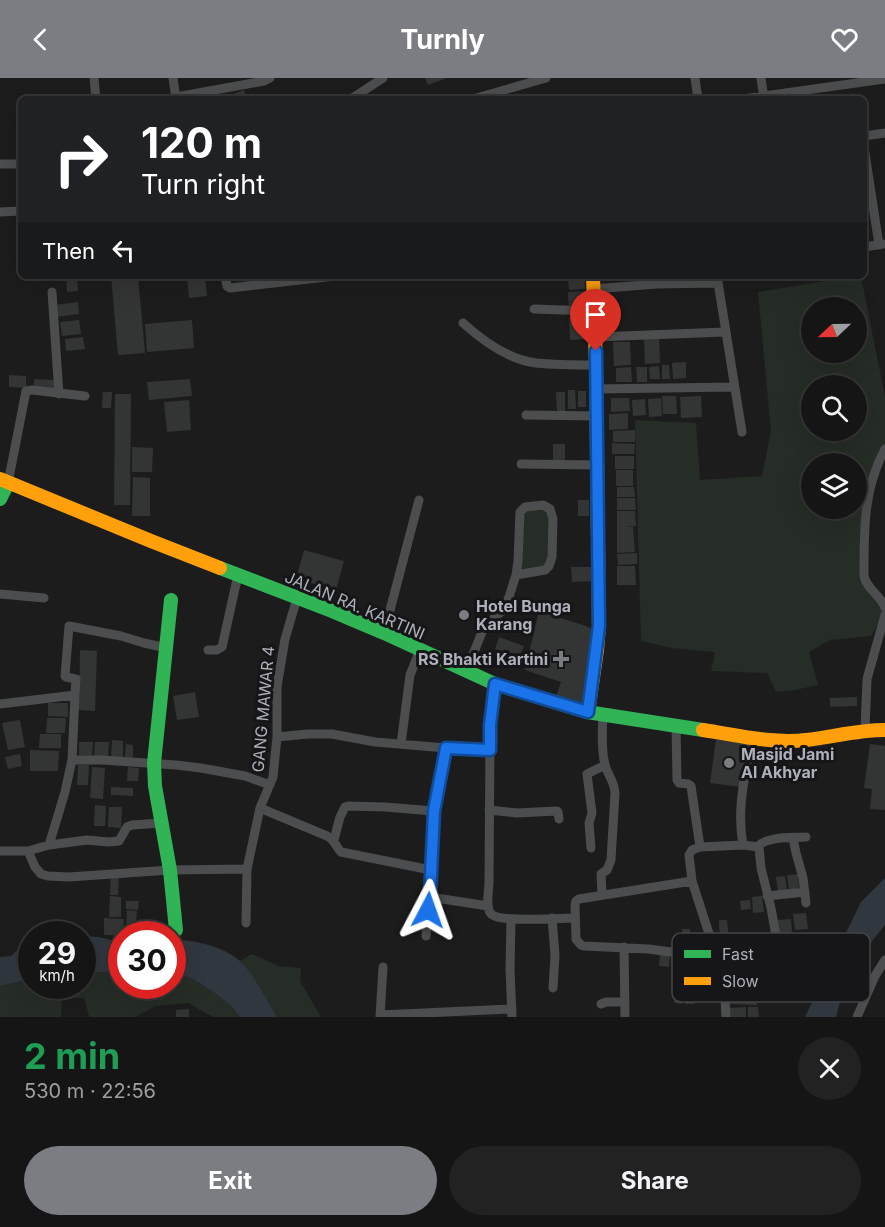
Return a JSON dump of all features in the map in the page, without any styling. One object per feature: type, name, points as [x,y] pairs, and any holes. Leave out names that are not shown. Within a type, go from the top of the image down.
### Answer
[{"type":"main road","points":[[588,712],[599,626],[593,282]]},
{"type":"main road","points":[[0,499],[4,481]]},
{"type":"main road","name":"JALAN RA. KARTINI","points":[[4,481],[238,574],[296,600],[332,611],[495,684],[588,712],[779,741],[806,741],[826,735],[885,730]]},
{"type":"main road","points":[[171,600],[154,763],[155,786],[170,870],[175,921]]},
{"type":"street","points":[[94,78],[96,96]]},
{"type":"street","points":[[173,78],[176,96]]},
{"type":"street","points":[[186,96],[270,78]]},
{"type":"street","points":[[356,96],[383,78]]},
{"type":"street","points":[[483,96],[546,78]]},
{"type":"street","points":[[695,78],[698,96]]},
{"type":"street","points":[[761,78],[764,96]]},
{"type":"street","points":[[771,96],[885,79]]},
{"type":"street","points":[[867,136],[885,133]]},
{"type":"street","points":[[867,163],[882,244],[867,246]]},
{"type":"street","points":[[0,164],[18,164]]},
{"type":"street","points":[[0,212],[18,211]]},
{"type":"street","points":[[226,279],[227,286],[230,288],[289,279]]},
{"type":"street","points":[[593,282],[718,279],[741,432]]},
{"type":"street","points":[[52,292],[58,394]]},
{"type":"street","points":[[534,309],[594,311]]},
{"type":"street","points":[[463,323],[488,343],[516,358],[534,363],[596,365]]},
{"type":"street","points":[[595,337],[725,332]]},
{"type":"street","points":[[596,390],[734,387]]},
{"type":"street","points":[[4,481],[26,391],[85,396]]},
{"type":"street","points":[[526,414],[597,416]]},
{"type":"street","points":[[885,449],[881,466],[868,496],[864,535],[864,576],[866,582],[884,603],[885,608]]},
{"type":"street","points":[[521,464],[597,465]]},
{"type":"street","points":[[384,633],[419,500]]},
{"type":"street","points":[[466,672],[484,627],[501,612],[509,597],[518,561],[520,512],[525,507],[543,506],[550,509],[553,519],[552,557],[549,566],[545,570],[516,575]]},
{"type":"street","points":[[208,650],[217,650],[222,647],[238,574]]},
{"type":"street","points":[[0,594],[44,598]]},
{"type":"street","name":"GANG MAWAR 4","points":[[246,923],[247,868],[260,808],[273,777],[277,737],[277,687],[285,639],[296,600]]},
{"type":"street","points":[[866,730],[867,680],[885,615]]},
{"type":"street","points":[[49,845],[72,760],[76,679],[65,676],[69,626],[166,648]]},
{"type":"street","points":[[401,744],[410,675],[420,650]]},
{"type":"street","points":[[489,910],[490,725],[495,684]]},
{"type":"street","points":[[0,704],[75,695]]},
{"type":"street","points":[[602,895],[601,874],[607,870],[612,860],[615,793],[615,784],[605,765],[602,736],[603,715]]},
{"type":"street","points":[[676,726],[677,780],[679,783],[692,786],[700,847]]},
{"type":"street","points":[[277,737],[332,734],[368,741],[490,750]]},
{"type":"street","points":[[743,844],[740,814],[751,737]]},
{"type":"street","points":[[426,936],[434,811],[446,748]]},
{"type":"street","points":[[72,760],[176,765],[232,773],[270,785]]},
{"type":"street","points":[[591,848],[589,823],[592,813],[587,774],[605,765]]},
{"type":"street","points":[[334,840],[340,817],[345,807],[348,806],[434,811]]},
{"type":"street","points":[[260,808],[327,836],[334,840],[341,852],[430,870]]},
{"type":"street","points":[[489,810],[517,813],[557,811],[559,819]]},
{"type":"street","points":[[0,851],[28,851],[49,845],[87,840],[119,841],[127,827],[161,824]]},
{"type":"street","points":[[709,933],[692,881],[690,855],[692,850],[700,847],[743,844],[758,846],[768,841],[806,837]]},
{"type":"street","points":[[767,896],[805,897],[794,838]]},
{"type":"street","points":[[758,846],[775,933]]},
{"type":"street","points":[[28,851],[35,867],[48,876],[69,877],[170,870],[247,868]]},
{"type":"street","points":[[672,952],[581,945],[576,939],[576,901],[582,898],[692,881]]},
{"type":"street","points":[[430,895],[489,910],[497,917],[511,920],[575,918]]},
{"type":"street","points":[[552,918],[555,956],[553,988]]},
{"type":"street","points":[[383,967],[380,1016],[512,1013],[511,920]]},
{"type":"street","points":[[624,947],[626,1017]]},
{"type":"street","points":[[870,987],[885,960]]},
{"type":"street","points":[[601,1004],[625,1002]]},
{"type":"street","points":[[725,1002],[726,1017]]},
{"type":"street","points":[[857,1017],[864,1002]]},
{"type":"shaded area","points":[[839,279],[862,279],[865,297],[801,297],[801,363],[867,363],[867,306],[885,397],[885,449],[868,496],[867,516],[867,453],[801,453],[801,519],[867,519],[864,576],[885,613],[871,636],[830,640],[809,652],[818,685],[795,690],[776,692],[767,673],[711,671],[715,652],[672,648],[641,641],[635,420],[696,423],[700,480],[762,476],[771,431],[758,292]]},
{"type":"shaded area","points":[[525,507],[550,509],[549,566],[516,575]]},
{"type":"shaded area","points":[[885,878],[885,925],[870,945],[870,933],[846,933],[861,902]]},
{"type":"shaded area","points":[[96,937],[108,939],[108,972],[96,972]]},
{"type":"shaded area","points":[[186,941],[208,945],[240,961],[251,974],[277,1017],[240,1017],[231,1006],[186,976]]},
{"type":"shaded area","points":[[18,950],[18,982],[0,986],[0,957],[11,956]]},
{"type":"shaded area","points":[[252,954],[279,966],[301,968],[300,981],[321,1017],[277,1017],[240,961]]},
{"type":"shaded area","points":[[96,972],[108,972],[108,999],[186,999],[186,976],[220,996],[240,1017],[213,1017],[188,1003],[156,1006],[135,1017],[89,1016],[84,999],[96,999]]},
{"type":"shaded area","points":[[18,982],[18,999],[62,999],[61,1017],[0,1017],[0,986]]},
{"type":"shaded area","points":[[812,1002],[840,1002],[836,1017],[805,1017]]},
{"type":"building","points":[[425,78],[447,78],[428,85]]},
{"type":"building","points":[[244,90],[246,96],[232,96]]},
{"type":"building","points":[[66,279],[77,279],[78,291],[67,292]]},
{"type":"building","points":[[111,279],[138,279],[145,353],[118,355]]},
{"type":"building","points":[[187,279],[205,279],[207,296],[189,298]]},
{"type":"building","points":[[568,279],[584,279],[585,289],[569,290]]},
{"type":"building","points":[[589,291],[590,308],[569,309],[568,292]]},
{"type":"building","points":[[78,302],[79,314],[56,317],[55,305]]},
{"type":"building","points":[[586,317],[587,339],[570,340],[569,318]]},
{"type":"building","points":[[79,320],[81,334],[62,336],[60,322]]},
{"type":"building","points":[[192,320],[194,348],[147,352],[145,324]]},
{"type":"building","points":[[83,337],[85,349],[66,351],[65,339]]},
{"type":"building","points":[[659,338],[660,363],[645,364],[644,339]]},
{"type":"building","points":[[613,342],[630,342],[631,365],[614,366]]},
{"type":"building","points":[[686,362],[686,378],[673,379],[672,363]]},
{"type":"building","points":[[662,365],[669,365],[670,379],[662,379]]},
{"type":"building","points":[[659,366],[660,379],[650,379],[649,367]]},
{"type":"building","points":[[631,367],[632,382],[616,382],[616,368]]},
{"type":"building","points":[[636,367],[647,367],[647,382],[637,382]]},
{"type":"building","points":[[9,375],[26,376],[26,388],[9,387]]},
{"type":"building","points":[[34,379],[56,380],[56,391],[34,389]]},
{"type":"building","points":[[190,379],[192,396],[149,400],[147,382]]},
{"type":"building","points":[[568,390],[575,390],[576,409],[568,409]]},
{"type":"building","points":[[578,391],[586,391],[586,407],[578,407]]},
{"type":"building","points":[[103,392],[112,392],[111,408],[102,408]]},
{"type":"building","points":[[556,392],[565,392],[565,411],[557,411]]},
{"type":"building","points":[[115,394],[131,394],[130,505],[114,505]]},
{"type":"building","points":[[662,396],[676,396],[677,414],[663,414]]},
{"type":"building","points":[[701,396],[702,417],[681,418],[680,397]]},
{"type":"building","points":[[611,398],[629,398],[630,411],[611,412]]},
{"type":"building","points":[[661,398],[662,416],[649,417],[648,399]]},
{"type":"building","points":[[645,399],[646,415],[633,416],[632,400]]},
{"type":"building","points":[[189,400],[191,430],[167,432],[164,402]]},
{"type":"building","points":[[628,413],[628,429],[609,430],[609,414]]},
{"type":"building","points":[[635,430],[635,442],[613,442],[613,431]]},
{"type":"building","points":[[612,443],[635,444],[634,454],[612,454]]},
{"type":"building","points":[[553,444],[565,444],[565,460],[553,461]]},
{"type":"building","points":[[132,447],[153,448],[152,472],[132,472]]},
{"type":"building","points":[[615,456],[634,456],[634,469],[615,469]]},
{"type":"building","points":[[616,470],[633,470],[633,486],[616,486]]},
{"type":"building","points":[[133,477],[150,478],[150,516],[132,516]]},
{"type":"building","points":[[617,487],[634,487],[635,497],[617,497]]},
{"type":"building","points":[[617,498],[635,498],[636,510],[617,510]]},
{"type":"building","points":[[578,500],[589,500],[589,516],[578,516]]},
{"type":"building","points":[[617,511],[635,511],[636,526],[625,527],[633,527],[635,552],[617,553]]},
{"type":"building","points":[[304,550],[344,561],[336,590],[296,579]]},
{"type":"building","points":[[637,553],[637,564],[618,565],[617,554]]},
{"type":"building","points":[[617,566],[635,566],[636,585],[617,585]]},
{"type":"building","points":[[571,567],[594,567],[595,581],[572,582]]},
{"type":"building","name":"RS Bhakti Kartini","points":[[539,611],[598,632],[587,712],[554,702],[561,682],[525,670]]},
{"type":"building","points":[[499,637],[524,646],[519,658],[495,649]]},
{"type":"building","points":[[80,650],[97,651],[95,711],[79,710]]},
{"type":"building","points":[[195,692],[199,717],[177,720],[173,696]]},
{"type":"building","points":[[857,697],[857,706],[830,707],[830,698]]},
{"type":"building","points":[[48,703],[68,703],[68,717],[48,716]]},
{"type":"building","points":[[47,718],[66,718],[65,733],[46,733]]},
{"type":"building","points":[[20,720],[25,747],[8,750],[2,723]]},
{"type":"building","points":[[40,734],[61,734],[61,748],[39,748]]},
{"type":"building","name":"Masjid Jami Al Akhyar","points":[[716,739],[747,743],[741,787],[710,783]]},
{"type":"building","points":[[112,740],[123,741],[123,759],[111,758]]},
{"type":"building","points":[[79,742],[93,742],[92,756],[79,755]]},
{"type":"building","points":[[95,742],[109,742],[108,756],[94,756]]},
{"type":"building","points":[[126,744],[133,745],[133,757],[125,757]]},
{"type":"building","points":[[870,744],[885,746],[885,810],[870,809],[872,789],[864,788]]},
{"type":"building","points":[[30,750],[59,751],[58,771],[30,771]]},
{"type":"building","points":[[20,754],[22,766],[8,769],[5,757]]},
{"type":"building","points":[[78,765],[89,765],[88,785],[77,785]]},
{"type":"building","points":[[92,767],[105,768],[103,799],[90,798]]},
{"type":"building","points":[[128,767],[139,768],[138,781],[127,781]]},
{"type":"building","points":[[111,787],[133,788],[133,796],[111,795]]},
{"type":"building","points":[[95,805],[106,806],[105,826],[94,826]]},
{"type":"building","points":[[109,807],[122,807],[121,828],[108,827]]},
{"type":"building","points":[[111,874],[119,875],[118,895],[110,895]]},
{"type":"building","points":[[798,874],[799,889],[789,890],[787,875]]},
{"type":"building","points":[[785,876],[787,890],[778,891],[776,877]]},
{"type":"building","points":[[110,896],[121,897],[121,917],[109,917]]},
{"type":"building","points":[[762,896],[764,912],[753,913],[752,897]]},
{"type":"building","points":[[750,900],[751,909],[741,910],[740,901]]},
{"type":"building","points":[[126,901],[139,901],[138,910],[126,909]]},
{"type":"building","points":[[127,910],[137,911],[136,921],[126,921]]},
{"type":"building","points":[[806,913],[808,929],[795,930],[793,914]]},
{"type":"building","points":[[104,918],[124,919],[124,921],[108,921],[108,935],[104,935]]},
{"type":"building","points":[[791,919],[792,933],[777,933],[776,920]]},
{"type":"building","points":[[719,920],[727,920],[728,933],[720,933]]},
{"type":"building","points":[[682,929],[690,929],[690,933],[682,933]]},
{"type":"building","points":[[660,952],[670,953],[669,967],[659,966]]},
{"type":"building","points":[[728,1002],[757,1002],[757,1005],[728,1004]]},
{"type":"building","points":[[746,1007],[746,1017],[729,1017],[729,1008]]},
{"type":"building","points":[[748,1007],[758,1007],[759,1017],[748,1017]]},
{"type":"building","points":[[189,1009],[189,1017],[176,1017],[176,1010]]},
{"type":"traffic: fast","points":[[0,499],[8,483]]},
{"type":"traffic: fast","points":[[220,568],[332,611],[495,684],[587,712],[703,730]]},
{"type":"traffic: fast","points":[[171,600],[154,763],[155,786],[170,870],[175,921]]},
{"type":"traffic: slow","points":[[588,712],[599,626],[593,279]]},
{"type":"traffic: slow","points":[[0,479],[220,568]]},
{"type":"traffic: slow","points":[[703,730],[780,741],[885,730]]},
{"type":"place","name":"Hotel Bunga Karang","points":[[464,615]]},
{"type":"place","name":"RS Bhakti Kartini","points":[[561,659]]},
{"type":"place","name":"Masjid Jami Al Akhyar","points":[[729,763]]},
{"type":"route","points":[[428,910],[434,811],[446,748],[490,750],[490,725],[495,684],[588,712],[599,626],[596,351]]}]
